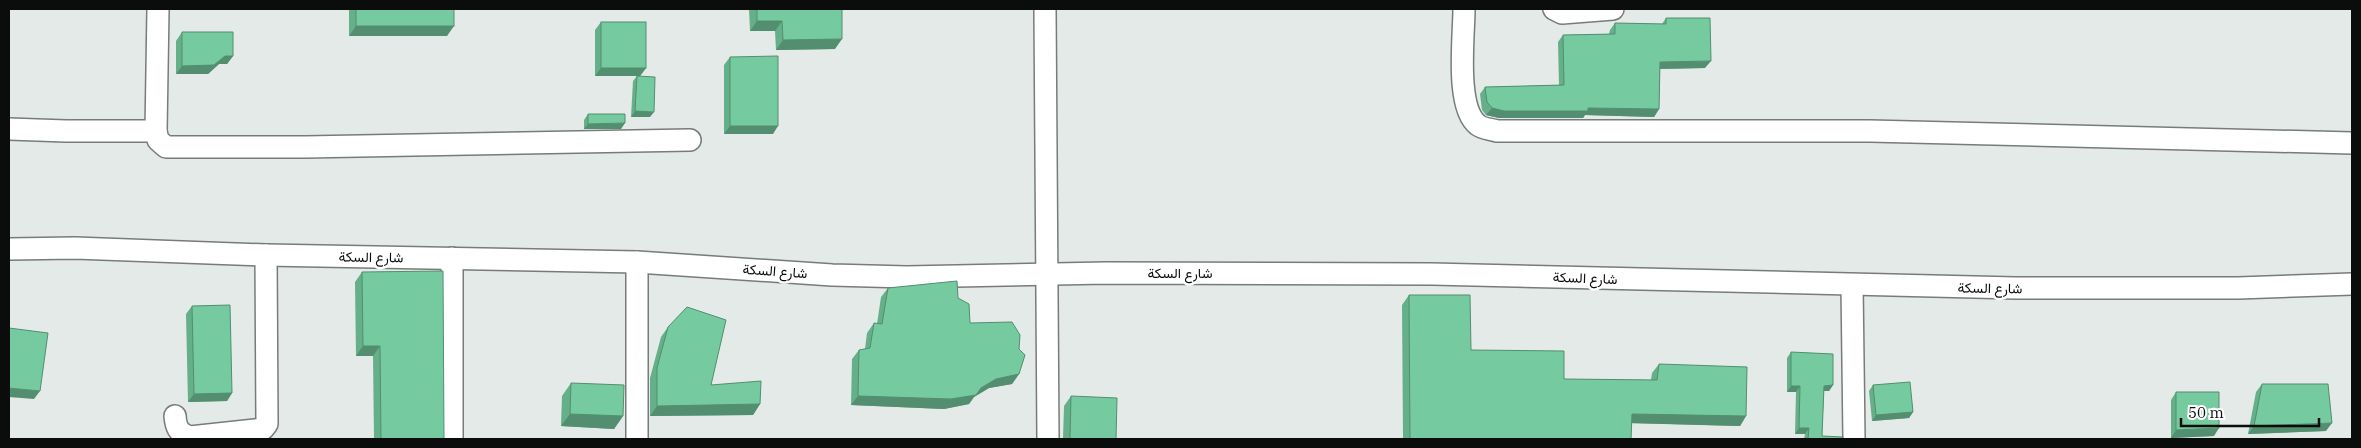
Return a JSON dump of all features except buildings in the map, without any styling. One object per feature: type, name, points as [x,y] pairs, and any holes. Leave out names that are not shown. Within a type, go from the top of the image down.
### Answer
[{"type":"street","points":[[158,9],[156,131],[158,140],[166,147],[305,147],[690,140]]},
{"type":"street","points":[[1045,9],[1049,275],[1048,439]]},
{"type":"street","points":[[1464,9],[1464,92],[1469,115],[1479,127],[1497,130],[1880,132],[2352,142]]},
{"type":"street","points":[[1554,9],[1562,14],[1612,9]]},
{"type":"street","points":[[9,129],[66,132],[156,131]]},
{"type":"street","name":"شارع السكة","points":[[9,249],[75,248],[266,255],[637,262],[897,277],[1106,273],[1432,274],[2015,288],[2238,288],[2352,284]]},
{"type":"street","points":[[175,416],[176,427],[182,435],[190,438],[263,429],[267,424],[266,255]]},
{"type":"street","points":[[452,258],[452,439]]},
{"type":"street","points":[[637,262],[637,439]]},
{"type":"street","points":[[1852,285],[1854,439]]}]
